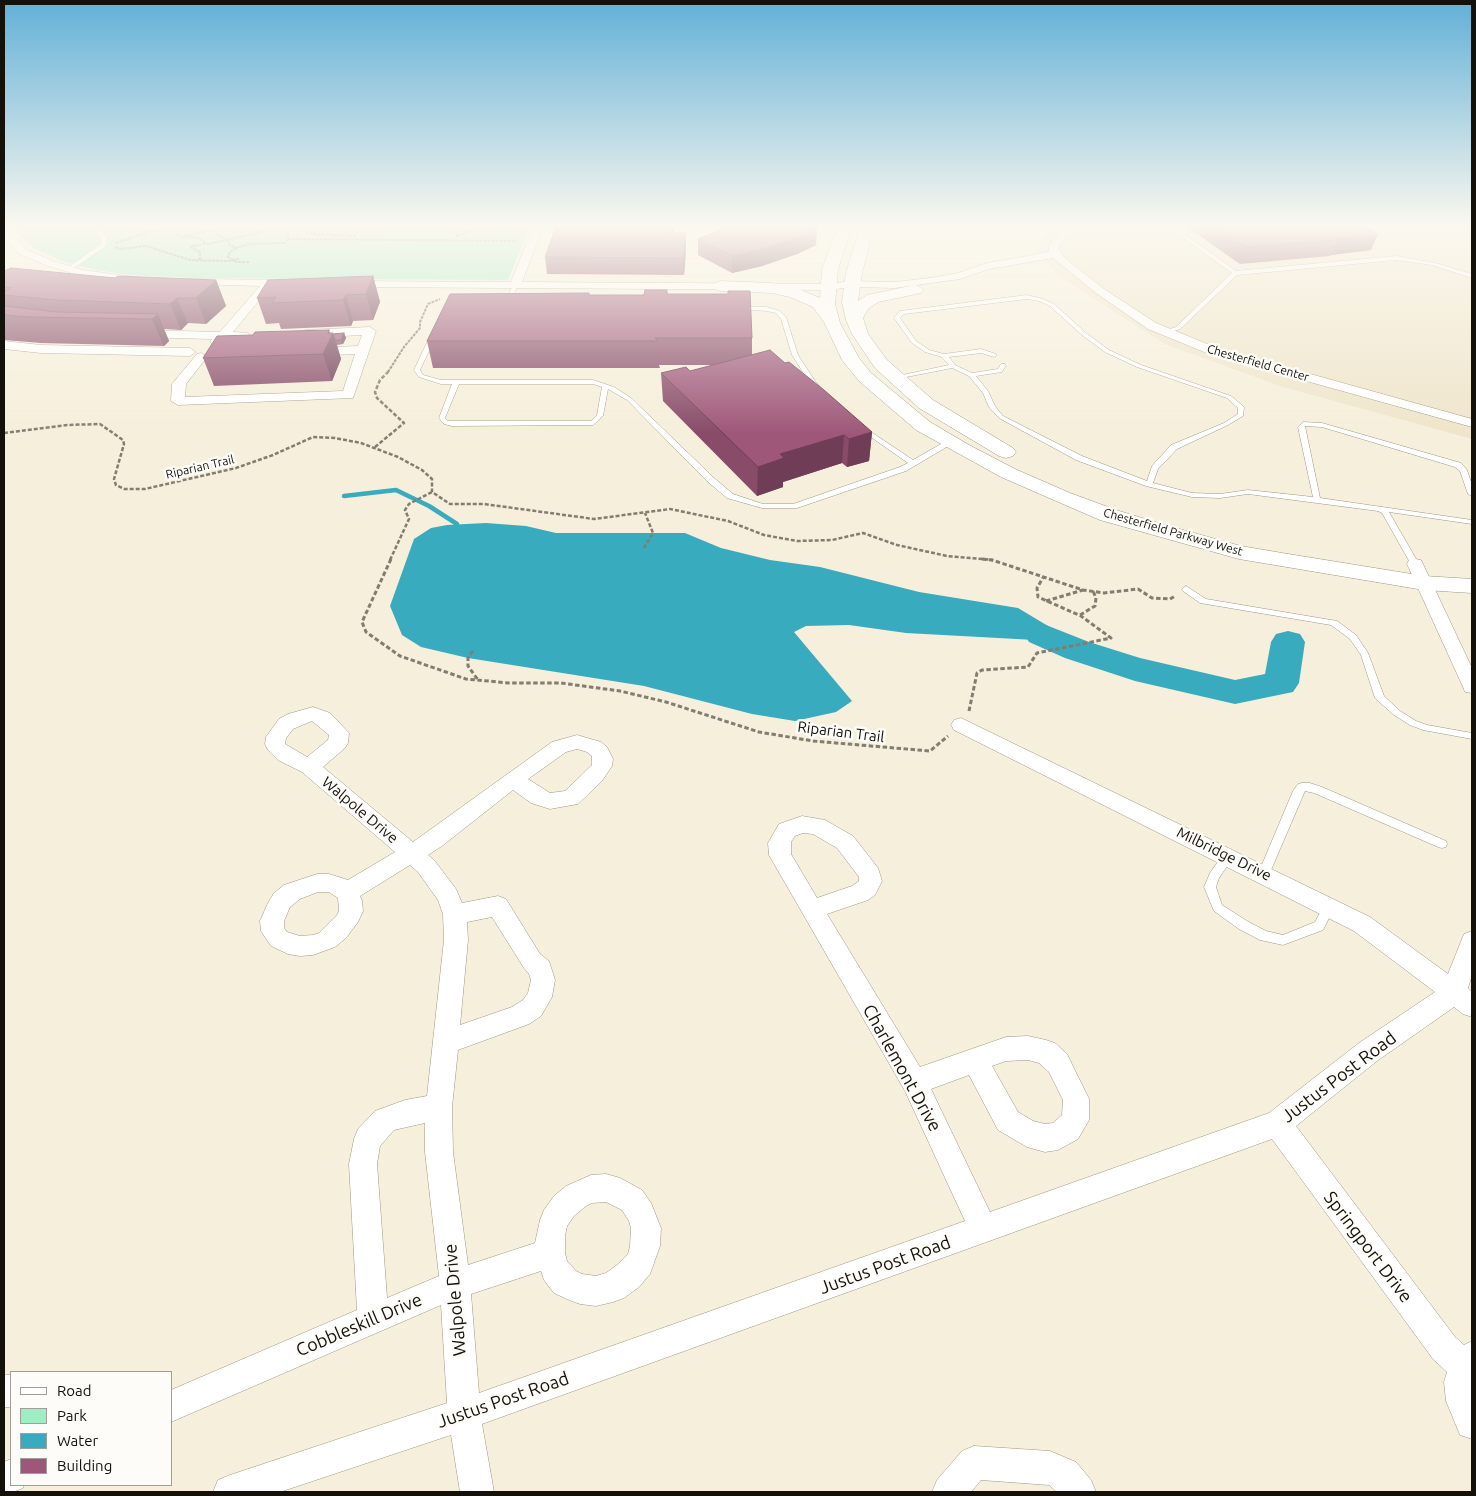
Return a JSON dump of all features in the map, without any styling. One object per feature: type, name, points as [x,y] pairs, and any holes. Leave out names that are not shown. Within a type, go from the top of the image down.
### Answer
[{"type":"street","points":[[219,340],[259,294]]},
{"type":"street","points":[[794,294],[819,304],[831,322]]},
{"type":"street","name":"Chesterfield Parkway West","points":[[828,294],[827,304],[831,322],[851,360],[865,377],[923,426],[1008,473],[1108,515],[1207,543],[1274,559],[1424,583],[1472,586]]},
{"type":"street","name":"Chesterfield Parkway West","points":[[851,294],[850,302],[854,320],[860,334],[881,364],[926,404],[1012,456],[1071,483],[1174,518],[1258,539],[1350,556],[1415,564],[1472,568]]},
{"type":"street","points":[[854,320],[861,306],[873,298],[887,294]]},
{"type":"street","name":"Chesterfield Center","points":[[1106,294],[1128,311],[1166,332],[1213,351],[1472,423]]},
{"type":"street","points":[[205,355],[179,384],[178,401],[348,395],[370,331],[291,334]]},
{"type":"street","points":[[4,345],[41,349],[205,355],[227,347],[219,340],[129,333]]},
{"type":"street","points":[[205,355],[199,344],[261,336]]},
{"type":"street","points":[[295,353],[363,350]]},
{"type":"street","points":[[1415,564],[1472,688]]},
{"type":"street","name":"Milbridge Drive","points":[[962,725],[1362,924],[1463,999]]},
{"type":"street","name":"Walpole Drive","points":[[309,768],[426,866],[439,881],[448,896],[455,914],[456,940],[439,1107],[439,1152],[455,1284],[464,1414],[476,1492]]},
{"type":"street","name":"Walpole Drive","points":[[347,892],[434,840],[513,779]]},
{"type":"street","points":[[446,1042],[520,1016],[532,1008],[540,997],[543,980],[540,969],[532,961],[498,906],[455,914]]},
{"type":"street","name":"Charlemont Drive","points":[[812,910],[914,1082],[984,1230]]},
{"type":"street","points":[[1463,999],[1472,941]]},
{"type":"street","name":"Justus Post Road","points":[[230,1492],[464,1414],[1277,1124],[1368,1052],[1463,999]]},
{"type":"street","points":[[914,1082],[975,1060]]},
{"type":"street","points":[[374,1319],[364,1164],[368,1139],[385,1120],[405,1113],[439,1107]]},
{"type":"street","name":"Springport Drive","points":[[1277,1124],[1444,1348],[1468,1362],[1460,1382],[1462,1401],[1472,1423]]},
{"type":"street","name":"Cobbleskill Drive","points":[[172,1406],[455,1284],[550,1253]]},
{"type":"street","points":[[949,1492],[974,1463],[1050,1468],[1064,1474],[1079,1492]]},
{"type":"lane","points":[[510,294],[502,309],[515,309]]},
{"type":"lane","points":[[1166,332],[1178,328],[1213,294]]},
{"type":"lane","points":[[994,355],[981,351],[944,356],[927,351],[914,342],[897,318],[902,312],[1027,297],[1041,300],[1052,305],[1084,334],[1107,351],[1139,366],[1229,398],[1241,406],[1241,415],[1226,424],[1174,447],[1156,468],[1148,484]]},
{"type":"lane","points":[[734,308],[767,309],[778,312],[784,318],[795,355],[812,382],[824,394]]},
{"type":"lane","points":[[437,327],[417,370],[418,373],[433,381],[579,381],[593,382],[605,386],[622,393],[629,399],[711,480],[730,496],[762,506],[794,506],[902,469],[951,442]]},
{"type":"lane","points":[[944,356],[953,366],[971,375],[986,392],[992,407],[1002,417],[1079,458],[1148,484],[1192,495],[1220,496],[1248,492],[1472,522]]},
{"type":"lane","points":[[971,375],[1000,371],[1003,365]]},
{"type":"lane","points":[[896,377],[953,366]]},
{"type":"lane","points":[[456,382],[442,418],[446,423],[593,423],[600,416],[605,386]]},
{"type":"lane","points":[[856,424],[912,463]]},
{"type":"lane","points":[[1317,500],[1301,427],[1303,424],[1322,425],[1458,465],[1463,470],[1472,494]]},
{"type":"lane","points":[[1380,509],[1385,512],[1415,564]]},
{"type":"lane","points":[[1186,589],[1203,601],[1334,623],[1353,637],[1365,655],[1380,698],[1397,713],[1426,728],[1472,736]]},
{"type":"lane","points":[[1264,874],[1298,791],[1302,787],[1318,790],[1442,844]]},
{"type":"lane","points":[[1228,856],[1214,876],[1210,887],[1218,908],[1243,925],[1264,936],[1283,940],[1318,926],[1329,906]]},
{"type":"path","points":[[404,423],[407,420]]},
{"type":"path","name":"Riparian Trail","points":[[4,433],[67,425],[100,424],[123,440],[124,444],[114,479],[116,485],[124,489],[145,489],[236,468],[273,455],[306,439],[319,437],[361,443],[398,456],[422,470],[432,480],[432,492],[409,504],[405,510],[409,519],[362,622],[366,632],[400,656],[466,679],[509,683],[561,683],[620,691],[666,702],[759,732],[813,741],[930,752],[962,725],[969,715],[977,674],[982,670],[1028,667],[1037,653],[1111,638],[1080,615],[1045,601]]},
{"type":"path","points":[[432,492],[450,504],[484,504],[594,519],[670,509],[728,521],[764,536],[797,541],[832,540],[863,533],[897,545],[947,556],[992,560],[1083,590],[1104,593],[1138,588],[1152,598],[1170,599],[1186,589]]},
{"type":"path","points":[[644,548],[653,533],[645,513]]},
{"type":"path","points":[[1044,576],[1037,588],[1038,597],[1045,601],[1083,590]]},
{"type":"path","points":[[1080,615],[1095,606],[1096,598],[1093,591]]},
{"type":"path","points":[[473,651],[468,658],[468,666],[478,680]]},
{"type":"shaded area","points":[[1086,294],[1472,294],[1472,439],[1280,386],[1165,344]]},
{"type":"water","points":[[486,523],[526,526],[556,533],[685,533],[721,548],[770,560],[820,567],[919,592],[1018,608],[1048,626],[1035,640],[906,633],[849,625],[806,626],[794,632],[852,701],[836,712],[795,721],[752,714],[644,686],[468,658],[421,647],[402,635],[390,606],[414,539],[431,528],[447,525]]},
{"type":"building","points":[[201,294],[196,298],[177,298],[170,304],[57,300],[4,295]]},
{"type":"building","points":[[260,294],[366,294],[346,295],[343,300],[272,303],[276,297],[257,298]]},
{"type":"building","points":[[450,294],[750,294],[752,338],[655,338],[658,341],[427,341]]},
{"type":"building","points":[[4,306],[57,312],[158,314],[152,319],[27,317],[4,315]]},
{"type":"building","points":[[329,330],[328,333],[333,333],[323,354],[203,358],[217,336],[253,335],[255,332]]},
{"type":"building","points":[[344,333],[341,340],[335,340],[333,334]]},
{"type":"building","points":[[770,350],[785,363],[789,362],[824,390],[872,432],[849,439],[844,435],[780,454],[784,458],[758,467],[661,373],[686,367],[690,371]]},
{"type":"waterway","points":[[344,496],[396,490],[429,506],[457,524]]},
{"type":"waterway","points":[[1041,634],[1077,650],[1135,669],[1235,692],[1281,683],[1288,642]]}]
